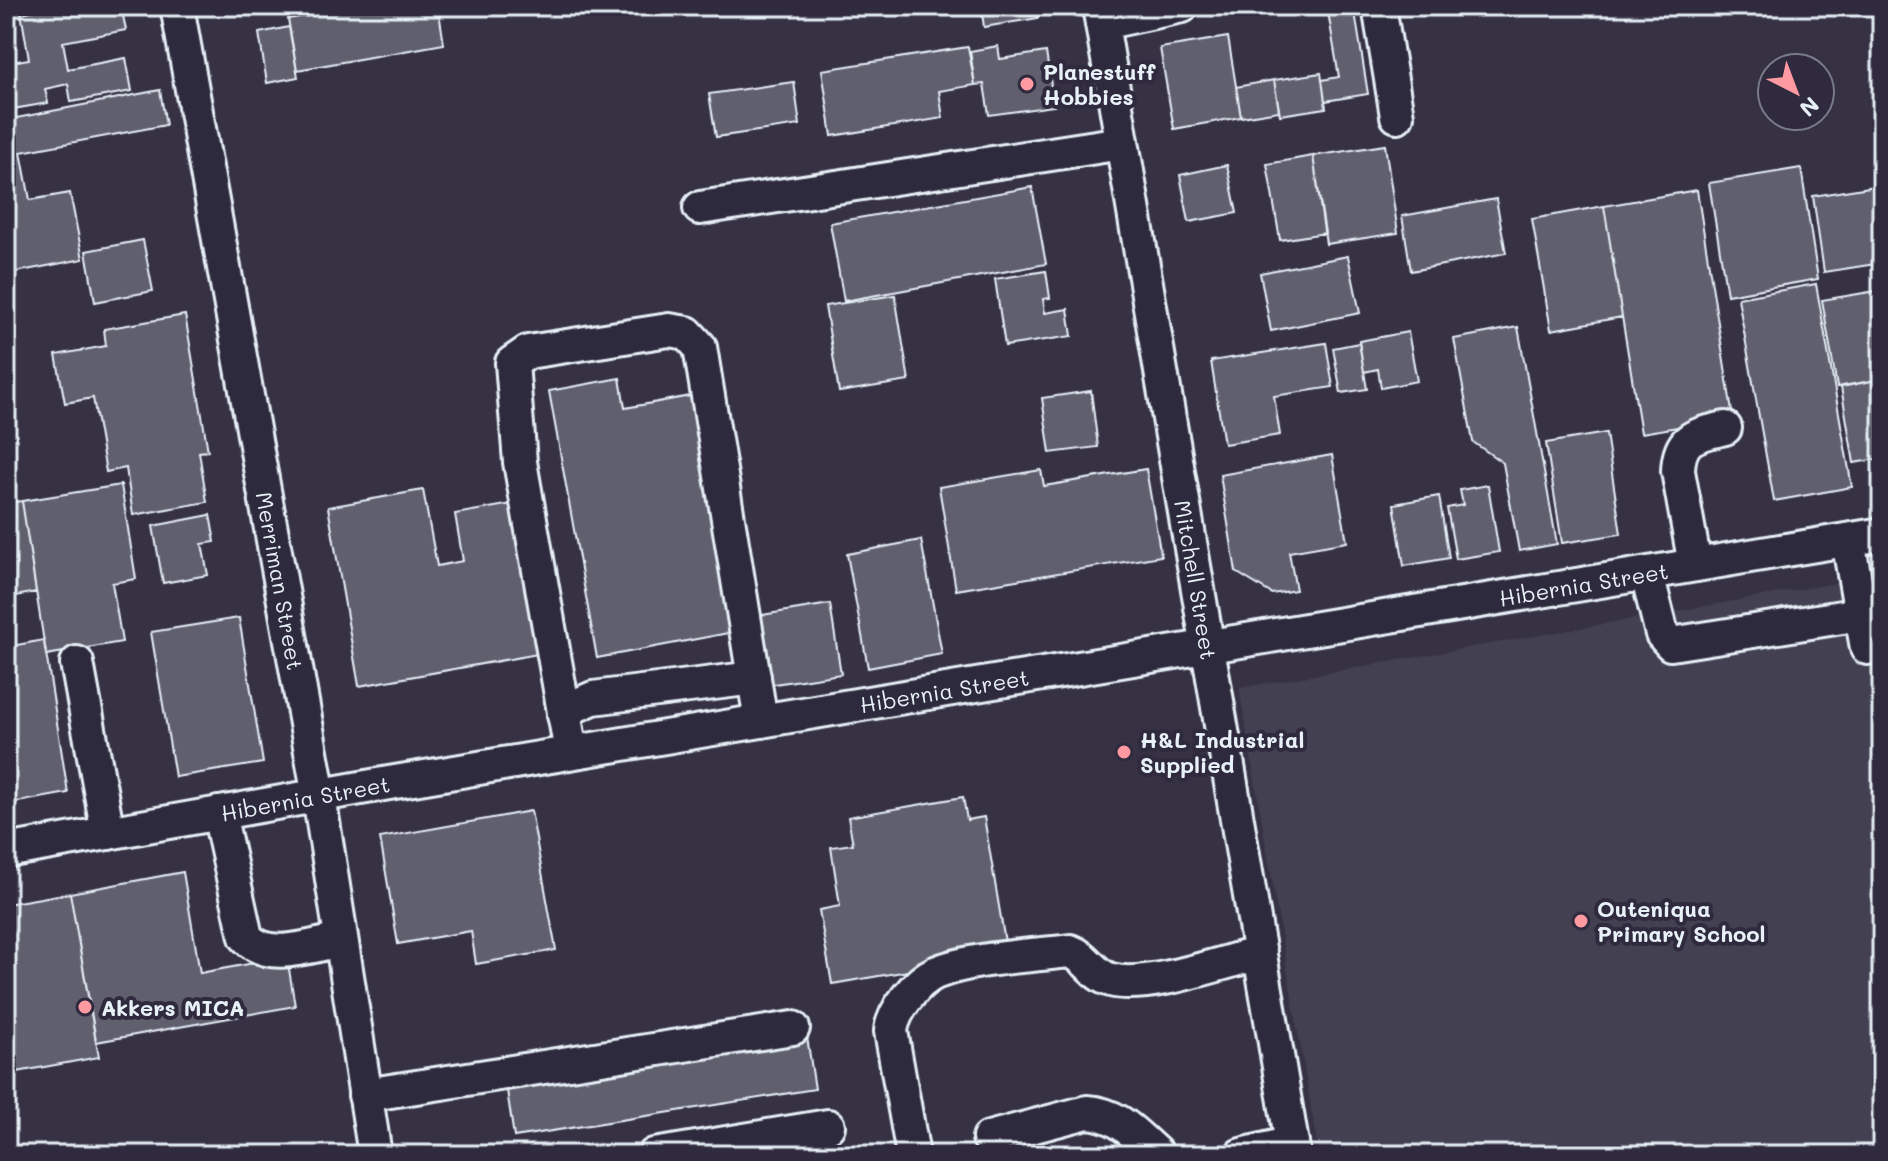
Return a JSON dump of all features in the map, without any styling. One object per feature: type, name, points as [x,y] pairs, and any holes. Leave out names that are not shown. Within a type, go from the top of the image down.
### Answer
[{"type":"street","name":"Merriman Street","points":[[177,6],[319,796],[375,1155]]},
{"type":"street","points":[[1100,14],[1182,6]]},
{"type":"street","points":[[1379,6],[1397,116]]},
{"type":"street","name":"Mitchell Street","points":[[1100,14],[1293,1149]]},
{"type":"street","points":[[700,208],[1122,143]]},
{"type":"street","points":[[571,752],[520,462],[512,363],[528,352],[669,330],[687,333],[700,347],[761,721]]},
{"type":"street","points":[[1695,565],[1678,471],[1678,455],[1689,439],[1725,428]]},
{"type":"street","name":"Hibernia Street","points":[[6,851],[571,752],[1882,534]]},
{"type":"street","points":[[1848,540],[1867,648]]},
{"type":"street","points":[[1647,574],[1662,634],[1671,644],[1861,614]]},
{"type":"street","points":[[77,663],[108,833]]},
{"type":"street","points":[[564,715],[593,698],[754,678]]},
{"type":"street","points":[[219,813],[246,937],[253,945],[261,950],[276,951],[341,940]]},
{"type":"street","points":[[913,1155],[891,1031],[895,1012],[926,978],[961,966],[1070,951],[1082,956],[1107,980],[1135,982],[1260,953]]},
{"type":"street","points":[[365,1095],[793,1028]]},
{"type":"street","points":[[989,1138],[1087,1112],[1102,1113],[1112,1116],[1158,1155]]},
{"type":"street","points":[[654,1155],[828,1126]]},
{"type":"street","points":[[1241,1155],[1293,1149]]},
{"type":"shaded area","name":"Outeniqua Primary School","points":[[1882,575],[1882,1155],[1319,1155],[1239,688]]},
{"type":"building","points":[[57,6],[121,6],[126,30],[63,42],[68,69],[126,58],[132,91],[71,102],[68,84],[45,89],[48,103],[13,109],[6,63],[29,59],[21,13]]},
{"type":"building","points":[[359,6],[438,6],[444,44],[297,70],[288,19]]},
{"type":"building","points":[[981,6],[1036,6],[1038,18],[984,27]]},
{"type":"building","points":[[1327,6],[1354,6],[1368,94],[1325,101],[1322,80],[1339,77]]},
{"type":"building","points":[[289,27],[298,77],[267,83],[259,33]]},
{"type":"building","points":[[1228,37],[1241,117],[1174,129],[1160,48]]},
{"type":"building","points":[[998,46],[1000,59],[1046,52],[1054,106],[989,115],[984,84],[975,85],[970,51]]},
{"type":"building","points":[[968,47],[975,85],[939,91],[943,118],[832,136],[822,70]]},
{"type":"building","points":[[1321,73],[1326,108],[1280,115],[1274,80]]},
{"type":"building","points":[[1274,80],[1279,111],[1241,117],[1236,87]]},
{"type":"building","points":[[794,82],[800,125],[716,137],[709,94]]},
{"type":"building","points":[[160,90],[166,125],[21,152],[30,200],[70,193],[83,259],[6,274],[6,120]]},
{"type":"building","points":[[1385,145],[1398,233],[1326,244],[1313,156]]},
{"type":"building","points":[[1313,156],[1325,233],[1280,240],[1267,164]]},
{"type":"building","points":[[1227,165],[1237,213],[1189,222],[1180,175]]},
{"type":"building","points":[[1801,168],[1818,279],[1727,295],[1709,183]]},
{"type":"building","points":[[1882,185],[1882,263],[1824,272],[1813,196]]},
{"type":"building","points":[[1032,187],[1046,264],[844,301],[830,223]]},
{"type":"building","points":[[1697,190],[1733,418],[1641,433],[1604,206]]},
{"type":"building","points":[[1496,199],[1506,253],[1411,271],[1402,216]]},
{"type":"building","points":[[1604,206],[1622,317],[1551,330],[1532,219]]},
{"type":"building","points":[[143,240],[153,291],[95,302],[86,251]]},
{"type":"building","points":[[1348,256],[1360,313],[1271,331],[1260,273]]},
{"type":"building","points":[[1046,271],[1050,298],[1043,299],[1045,313],[1068,309],[1072,336],[1005,346],[995,279]]},
{"type":"building","points":[[1816,284],[1852,487],[1774,501],[1738,298]]},
{"type":"building","points":[[1882,290],[1882,379],[1837,387],[1822,300]]},
{"type":"building","points":[[895,295],[909,381],[839,392],[825,306]]},
{"type":"building","points":[[185,315],[208,451],[199,452],[207,502],[133,515],[126,468],[106,472],[93,398],[65,403],[56,355],[106,346],[104,329]]},
{"type":"building","points":[[1518,327],[1557,544],[1519,551],[1503,463],[1473,442],[1454,339]]},
{"type":"building","points":[[1408,332],[1417,381],[1381,388],[1378,369],[1364,372],[1359,341]]},
{"type":"building","points":[[1326,343],[1333,387],[1274,396],[1280,435],[1224,444],[1211,361]]},
{"type":"building","points":[[1359,343],[1367,389],[1341,393],[1333,348]]},
{"type":"building","points":[[620,378],[625,408],[696,395],[739,631],[597,658],[549,391]]},
{"type":"building","points":[[1882,379],[1882,458],[1854,463],[1841,387]]},
{"type":"building","points":[[1091,391],[1098,447],[1050,453],[1042,398]]},
{"type":"building","points":[[1606,433],[1621,534],[1562,543],[1546,443]]},
{"type":"building","points":[[1332,455],[1347,542],[1289,552],[1296,590],[1272,594],[1236,572],[1220,475]]},
{"type":"building","points":[[1146,469],[1161,556],[956,590],[939,487],[1041,470],[1044,486]]},
{"type":"building","points":[[121,485],[136,579],[112,583],[122,642],[46,655],[22,501]]},
{"type":"building","points":[[1488,485],[1499,552],[1456,559],[1447,508],[1463,505],[1460,490]]},
{"type":"building","points":[[423,490],[437,566],[463,561],[455,514],[523,502],[549,652],[359,686],[328,507]]},
{"type":"building","points":[[1439,496],[1449,558],[1404,566],[1394,504]]},
{"type":"building","points":[[22,501],[36,592],[6,598],[6,503]]},
{"type":"building","points":[[210,515],[215,542],[202,544],[208,575],[163,583],[153,526]]},
{"type":"building","points":[[921,540],[942,654],[868,668],[847,554]]},
{"type":"building","points":[[830,604],[841,674],[761,686],[750,617]]},
{"type":"building","points":[[239,618],[263,763],[175,777],[151,632]]},
{"type":"building","points":[[44,640],[68,793],[6,804],[6,647]]},
{"type":"building","points":[[963,797],[967,820],[984,817],[1007,954],[832,984],[819,910],[840,906],[831,847],[853,844],[848,817]]},
{"type":"building","points":[[531,811],[556,950],[476,964],[471,931],[398,944],[380,838]]},
{"type":"building","points":[[183,872],[200,973],[287,957],[295,1006],[96,1042],[70,893]]},
{"type":"building","points":[[70,893],[99,1057],[6,1074],[6,904]]},
{"type":"building","points":[[807,1037],[815,1089],[514,1137],[506,1084]]},
{"type":"building","points":[[829,1136],[833,1155],[727,1155]]},
{"type":"place","name":"Planestuff Hobbies","points":[[1027,84]]},
{"type":"place","name":"H&L Industrial Supplied","points":[[1124,752]]},
{"type":"place","name":"Outeniqua Primary School","points":[[1581,921]]},
{"type":"place","name":"Akkers MICA","points":[[85,1007]]}]
